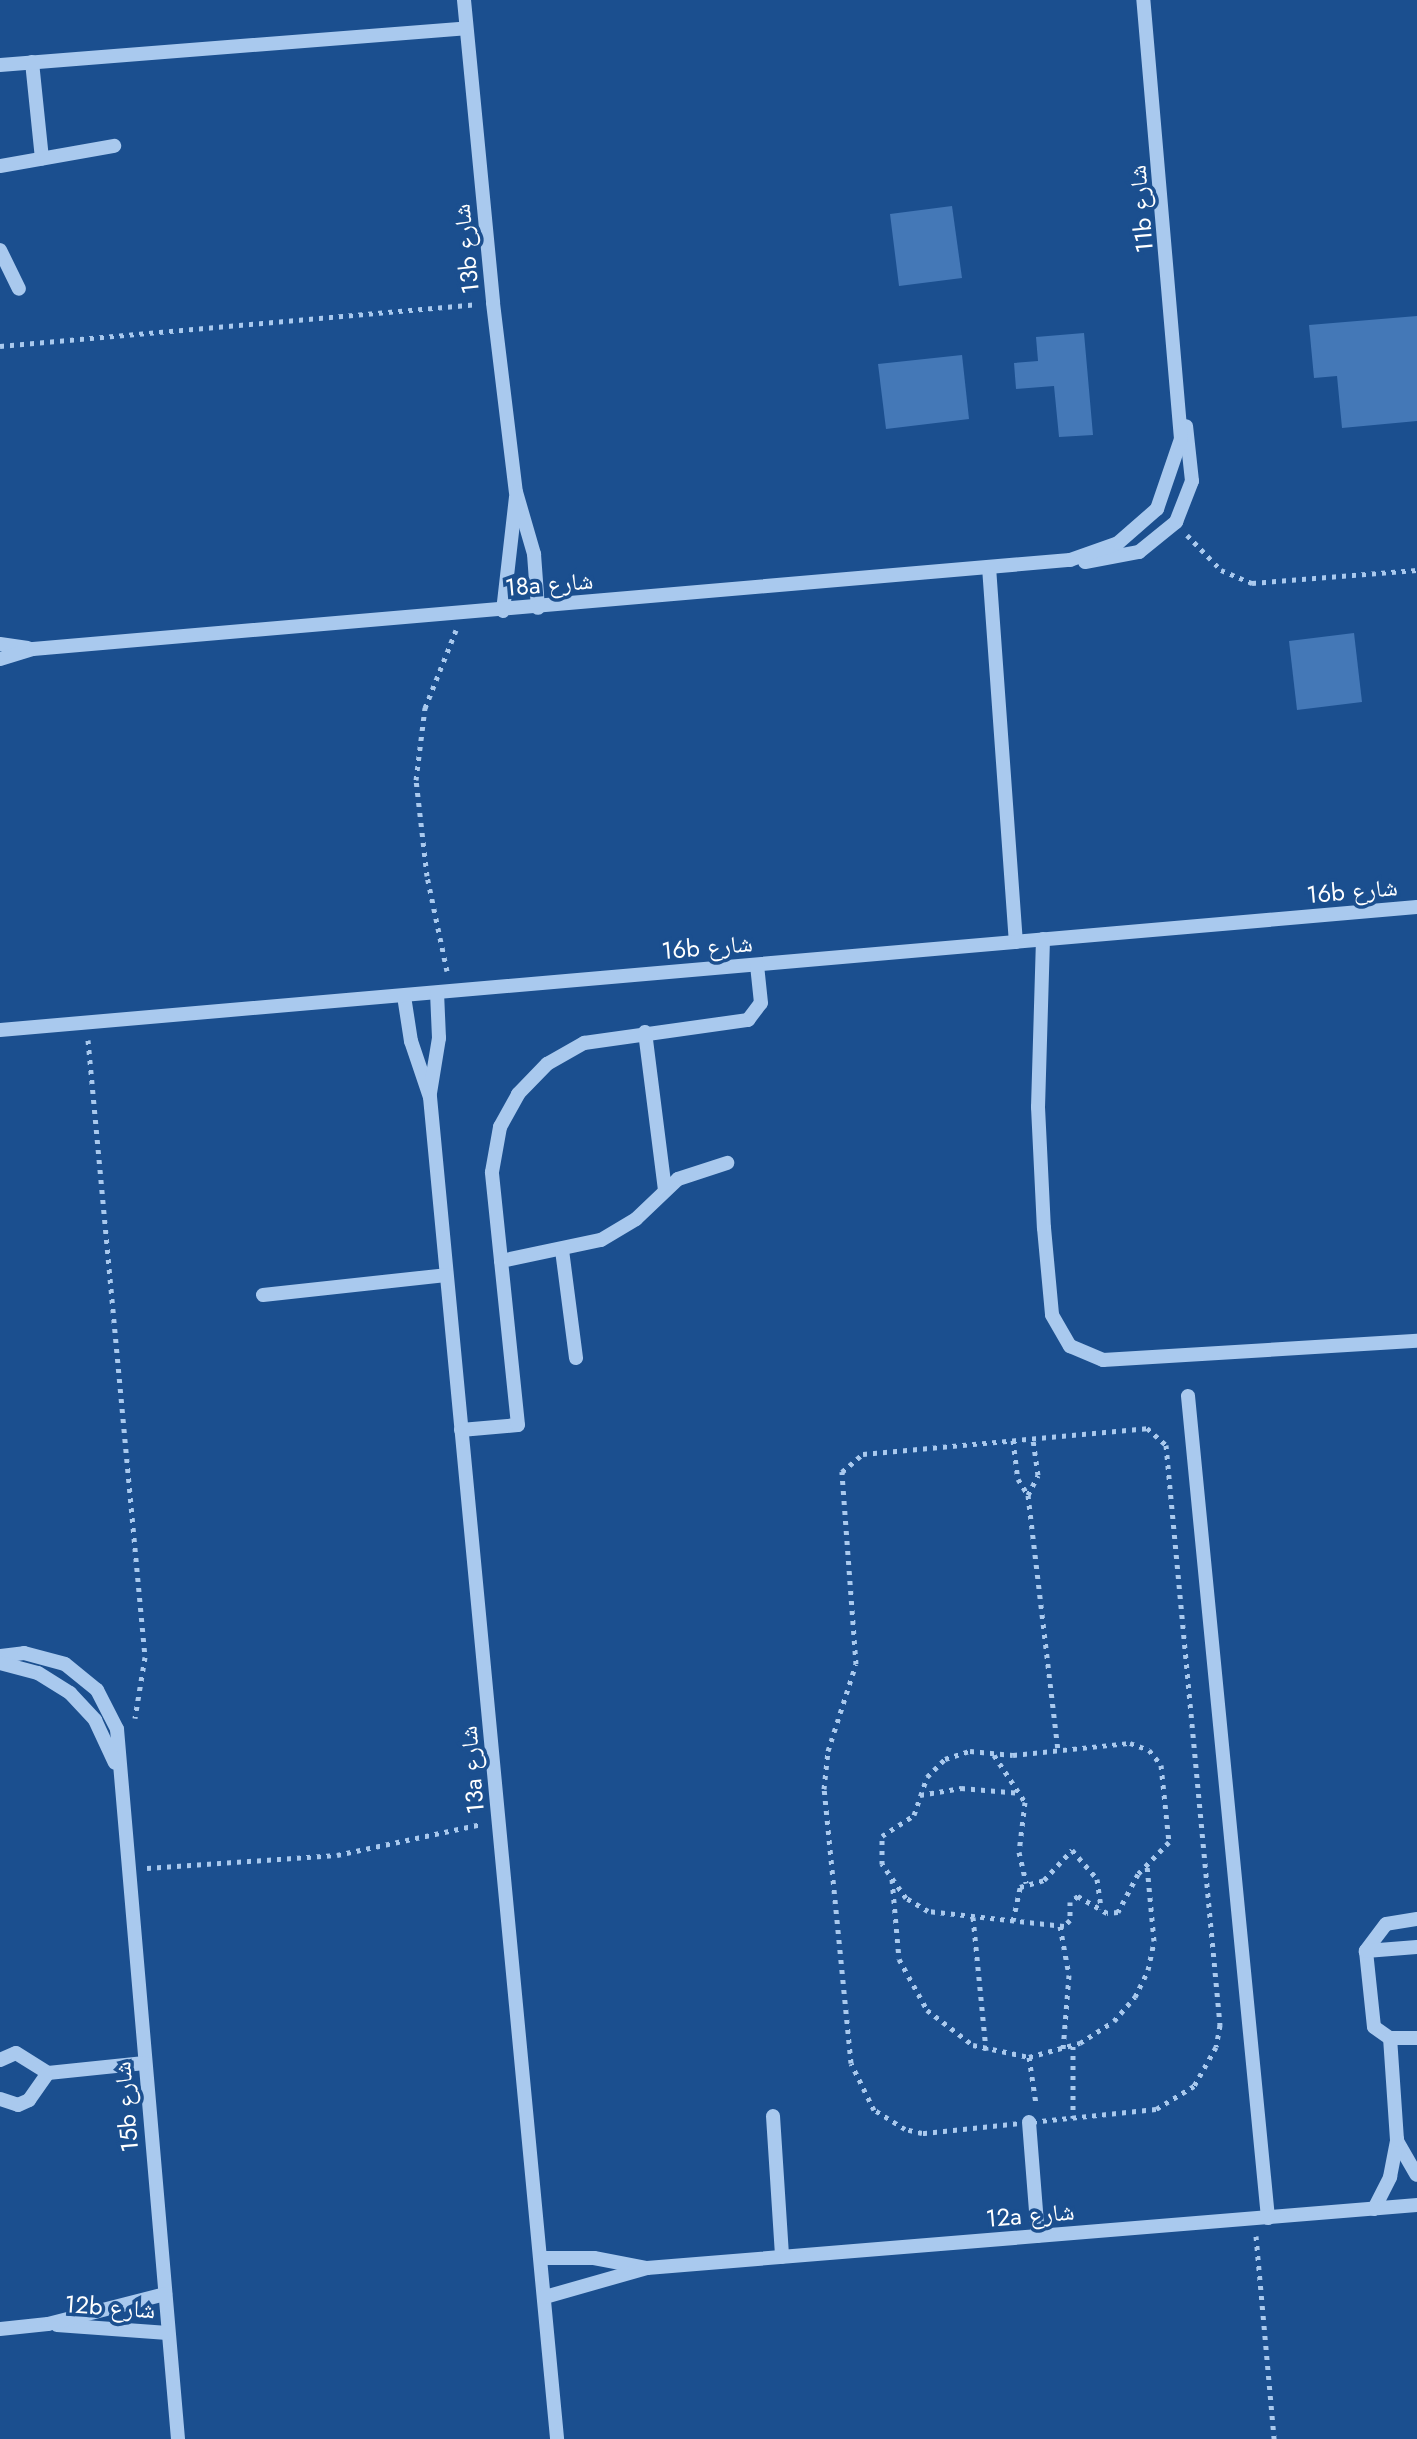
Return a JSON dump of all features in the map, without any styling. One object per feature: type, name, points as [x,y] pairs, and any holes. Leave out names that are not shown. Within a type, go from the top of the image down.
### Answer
[{"type":"street","name":"13b شارع","points":[[464,0],[493,303],[516,492],[534,554],[538,608]]},
{"type":"street","name":"11b شارع","points":[[1143,0],[1182,415],[1177,464],[1157,509]]},
{"type":"street","points":[[0,65],[466,28]]},
{"type":"street","points":[[32,62],[42,158]]},
{"type":"street","points":[[0,166],[114,146]]},
{"type":"street","points":[[1,254],[19,289]]},
{"type":"street","name":"11b شارع","points":[[1176,522],[1192,481],[1190,436],[1182,415]]},
{"type":"street","name":"13b شارع","points":[[503,611],[516,492]]},
{"type":"street","name":"18a شارع","points":[[1070,560],[1118,543],[1157,509]]},
{"type":"street","name":"18a شارع","points":[[0,659],[33,649],[1070,560],[1117,560],[1159,539],[1176,522]]},
{"type":"street","points":[[989,567],[1016,942]]},
{"type":"street","name":"18a شارع","points":[[0,644],[33,649]]},
{"type":"street","name":"16b شارع","points":[[0,1030],[1417,907]]},
{"type":"street","points":[[1043,939],[1038,1107],[1044,1228],[1052,1315],[1070,1346],[1103,1360],[1417,1341]]},
{"type":"street","points":[[461,1430],[518,1425],[492,1157],[500,1127],[518,1094],[565,1052],[605,1037],[748,1020],[761,1003],[757,965]]},
{"type":"street","name":"13a شارع","points":[[430,1097],[444,992]]},
{"type":"street","name":"13a شارع","points":[[404,996],[411,1041],[430,1097],[557,2439]]},
{"type":"street","points":[[645,1032],[665,1190]]},
{"type":"street","points":[[501,1261],[562,1250],[619,1231],[665,1190],[694,1171],[727,1163]]},
{"type":"street","points":[[562,1250],[576,1358]]},
{"type":"street","points":[[263,1295],[446,1275]]},
{"type":"street","points":[[1188,1396],[1261,2218]]},
{"type":"street","name":"15b شارع","points":[[0,1656],[45,1656],[82,1675],[109,1708],[117,1729],[126,1869],[178,2439]]},
{"type":"street","name":"15b شارع","points":[[0,1663],[38,1673],[70,1693],[105,1736],[118,1771]]},
{"type":"street","points":[[1374,2209],[1390,2177],[1397,2140],[1390,2038],[1370,2019],[1366,1951],[1386,1924],[1417,1919]]},
{"type":"street","points":[[1366,1951],[1417,1947]]},
{"type":"street","points":[[1390,2038],[1417,2038]]},
{"type":"street","points":[[0,2060],[16,2053],[48,2073],[144,2063]]},
{"type":"street","points":[[0,2099],[18,2105],[29,2100],[48,2073]]},
{"type":"street","points":[[773,2116],[782,2257]]},
{"type":"street","points":[[1034,2122],[1038,2236]]},
{"type":"street","points":[[1397,2140],[1417,2175]]},
{"type":"street","name":"12a شارع","points":[[545,2297],[647,2268],[1417,2205]]},
{"type":"street","name":"12a شارع","points":[[541,2258],[594,2258],[647,2268]]},
{"type":"street","name":"12b شارع","points":[[0,2329],[48,2324],[165,2294]]},
{"type":"street","name":"12b شارع","points":[[48,2324],[168,2333]]},
{"type":"path","points":[[0,346],[493,303]]},
{"type":"path","points":[[1176,522],[1221,570],[1252,583],[1417,570]]},
{"type":"path","points":[[444,992],[416,780],[425,708],[452,645],[457,614]]},
{"type":"path","points":[[87,1023],[145,1657],[134,1723]]},
{"type":"path","points":[[1147,1428],[1166,1445],[1220,2025],[1208,2067],[1177,2100],[1134,2113],[922,2133],[889,2121],[863,2096],[851,2063],[824,1789],[828,1751],[856,1664],[842,1472],[863,1454],[1013,1440],[1147,1428]]},
{"type":"path","points":[[1028,1495],[1038,1475],[1033,1438]]},
{"type":"path","points":[[1013,1440],[1018,1479],[1028,1495],[1058,1751]]},
{"type":"path","points":[[1130,1743],[1156,1757],[1164,1775],[1169,1842],[1147,1865],[1122,1908],[1113,1913],[1101,1910],[1084,1896],[1074,1897],[1070,1920],[1060,1926],[973,1917],[920,1908],[892,1878],[879,1857],[879,1842],[914,1815],[927,1777],[945,1759],[970,1751],[994,1755],[1130,1743]]},
{"type":"path","points":[[994,1755],[1022,1794],[1019,1852],[1026,1883]]},
{"type":"path","points":[[920,1795],[981,1787],[1022,1794]]},
{"type":"path","points":[[126,1869],[337,1855],[499,1823]]},
{"type":"path","points":[[1013,1921],[1018,1891],[1026,1883],[1044,1880],[1064,1853],[1076,1851],[1097,1879],[1101,1910]]},
{"type":"path","points":[[892,1878],[895,1940],[906,1977],[941,2024],[986,2050],[1029,2057],[1073,2046],[1114,2021],[1143,1983],[1154,1941],[1147,1865]]},
{"type":"path","points":[[973,1917],[986,2050]]},
{"type":"path","points":[[1060,1926],[1069,1988],[1063,2050]]},
{"type":"path","points":[[1073,2046],[1073,2118]]},
{"type":"path","points":[[1029,2057],[1034,2122]]},
{"type":"path","points":[[1261,2218],[1274,2439]]},
{"type":"building","points":[[952,206],[962,278],[899,286],[890,214]]},
{"type":"building","points":[[1417,316],[1417,421],[1342,428],[1337,376],[1314,378],[1309,325]]},
{"type":"building","points":[[1084,333],[1093,435],[1059,437],[1054,386],[1016,389],[1014,363],[1038,361],[1036,337]]},
{"type":"building","points":[[962,355],[969,419],[886,429],[878,364]]},
{"type":"building","points":[[1354,633],[1362,702],[1297,710],[1289,641]]}]
